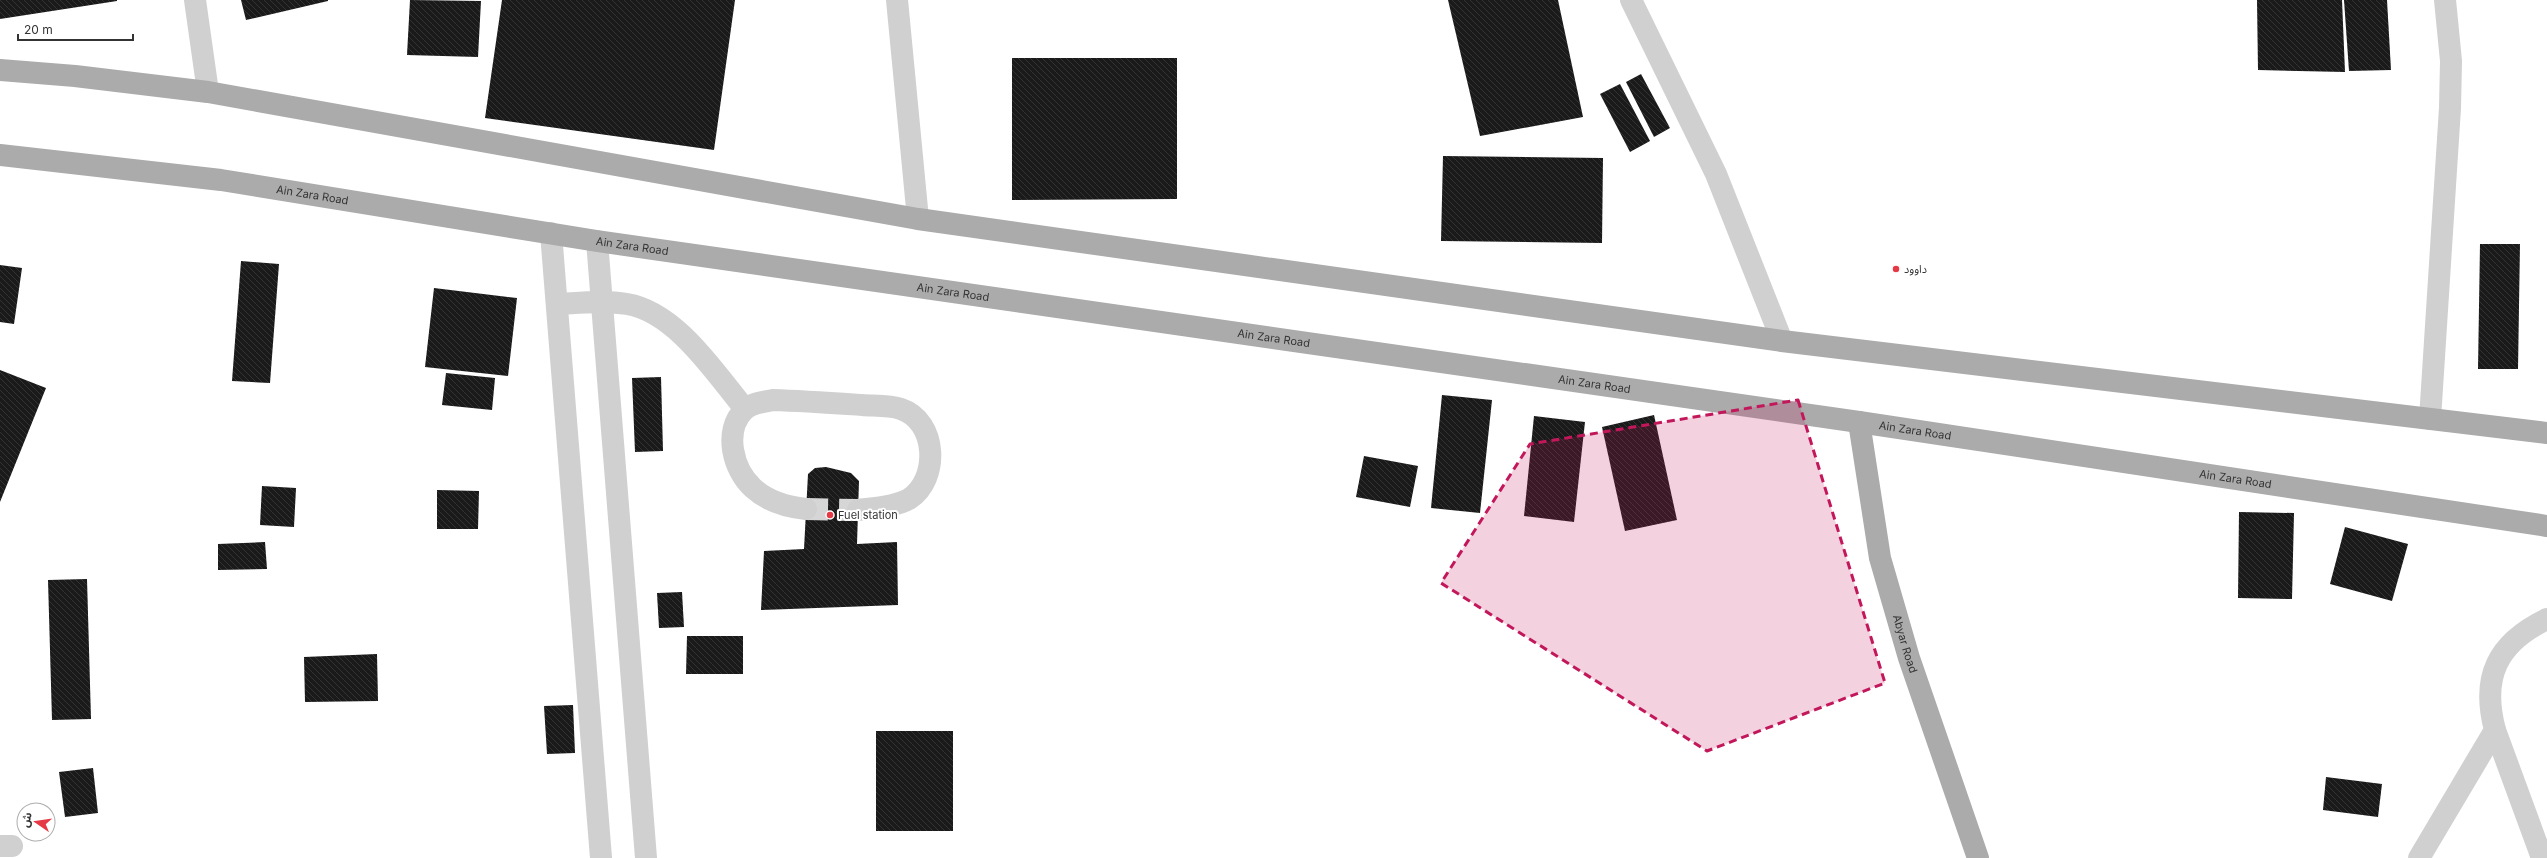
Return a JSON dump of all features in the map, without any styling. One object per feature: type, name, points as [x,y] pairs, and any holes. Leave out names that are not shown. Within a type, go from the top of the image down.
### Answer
[{"type":"main road","points":[[0,70],[76,76],[208,92],[918,219],[1782,341],[2547,433]]},
{"type":"main road","name":"Ain Zara Road","points":[[0,155],[221,180],[597,240],[1859,422],[2547,526]]},
{"type":"main road","name":"Abyar Road","points":[[1859,422],[1880,558],[1909,658],[1978,858]]},
{"type":"street","points":[[195,0],[208,92]]},
{"type":"street","points":[[897,0],[918,219]]},
{"type":"street","points":[[1631,0],[1716,174],[1782,341]]},
{"type":"street","points":[[2430,419],[2450,108],[2451,61],[2445,0]]},
{"type":"street","points":[[551,233],[601,858]]},
{"type":"street","points":[[597,240],[646,858]]},
{"type":"street","points":[[557,304],[602,302],[627,304],[661,318],[681,334],[745,409]]},
{"type":"street","points":[[806,509],[787,507],[769,499],[752,488],[740,472],[734,457],[732,440],[736,423],[745,409],[759,403],[773,400],[889,407],[912,414],[927,433],[930,445],[927,476],[920,489],[909,499],[894,504],[858,510]]},
{"type":"street","points":[[2542,858],[2495,730],[2489,709],[2489,687],[2495,665],[2507,646],[2523,632],[2547,619]]},
{"type":"street","points":[[2419,858],[2495,730]]},
{"type":"highlighted area","points":[[1798,400],[1885,683],[1707,751],[1441,583],[1530,444]]},
{"type":"building","points":[[0,0],[117,0],[117,1],[0,19]]},
{"type":"building","points":[[241,0],[328,0],[328,1],[246,20]]},
{"type":"building","points":[[410,0],[481,1],[478,57],[407,55]]},
{"type":"building","points":[[502,0],[735,0],[714,150],[485,118]]},
{"type":"building","points":[[1448,0],[1558,0],[1583,117],[1480,136]]},
{"type":"building","points":[[2257,0],[2342,0],[2345,72],[2258,70]]},
{"type":"building","points":[[2344,0],[2387,0],[2391,70],[2349,71]]},
{"type":"building","points":[[1012,58],[1177,58],[1177,199],[1012,200]]},
{"type":"building","points":[[1641,74],[1670,128],[1654,137],[1626,82]]},
{"type":"building","points":[[1620,84],[1650,141],[1630,152],[1600,94]]},
{"type":"building","points":[[1443,156],[1603,158],[1602,243],[1441,241]]},
{"type":"building","points":[[2480,244],[2520,244],[2518,369],[2478,369]]},
{"type":"building","points":[[241,261],[279,264],[270,383],[232,381]]},
{"type":"building","points":[[0,265],[22,268],[14,324],[0,322]]},
{"type":"building","points":[[434,288],[517,298],[508,376],[425,367]]},
{"type":"building","points":[[0,370],[46,388],[0,502]]},
{"type":"building","points":[[446,373],[495,378],[492,410],[442,405]]},
{"type":"building","points":[[661,377],[663,451],[635,452],[632,378]]},
{"type":"building","points":[[1442,395],[1492,400],[1480,513],[1431,508]]},
{"type":"building","points":[[1654,415],[1677,520],[1625,531],[1602,427]]},
{"type":"building","points":[[1534,416],[1585,422],[1574,522],[1524,516]]},
{"type":"building","points":[[1364,456],[1418,466],[1410,507],[1356,497]]},
{"type":"building","points":[[826,467],[851,473],[859,481],[857,544],[897,542],[898,605],[761,610],[764,551],[804,549],[808,474],[815,468]]},
{"type":"building","points":[[262,486],[296,488],[294,527],[260,525]]},
{"type":"building","points":[[437,490],[479,491],[478,529],[437,529]]},
{"type":"building","points":[[2239,512],[2294,513],[2292,599],[2238,598]]},
{"type":"building","points":[[2345,527],[2408,544],[2392,601],[2330,584]]},
{"type":"building","points":[[265,542],[267,569],[218,570],[218,544]]},
{"type":"building","points":[[87,579],[91,719],[52,720],[48,580]]},
{"type":"building","points":[[682,592],[684,627],[659,628],[657,593]]},
{"type":"building","points":[[687,636],[743,636],[743,674],[686,674]]},
{"type":"building","points":[[377,654],[378,701],[305,702],[304,657]]},
{"type":"building","points":[[573,705],[575,753],[547,754],[544,706]]},
{"type":"building","points":[[876,731],[953,731],[953,831],[876,831]]},
{"type":"building","points":[[93,768],[98,813],[65,817],[59,772]]},
{"type":"building","points":[[2326,777],[2382,784],[2378,817],[2323,810]]},
{"type":"tunnel","points":[[806,509],[858,510]]},
{"type":"place","name":"داوود","points":[[1896,269]]},
{"type":"place","name":"Fuel station","points":[[830,515]]}]
